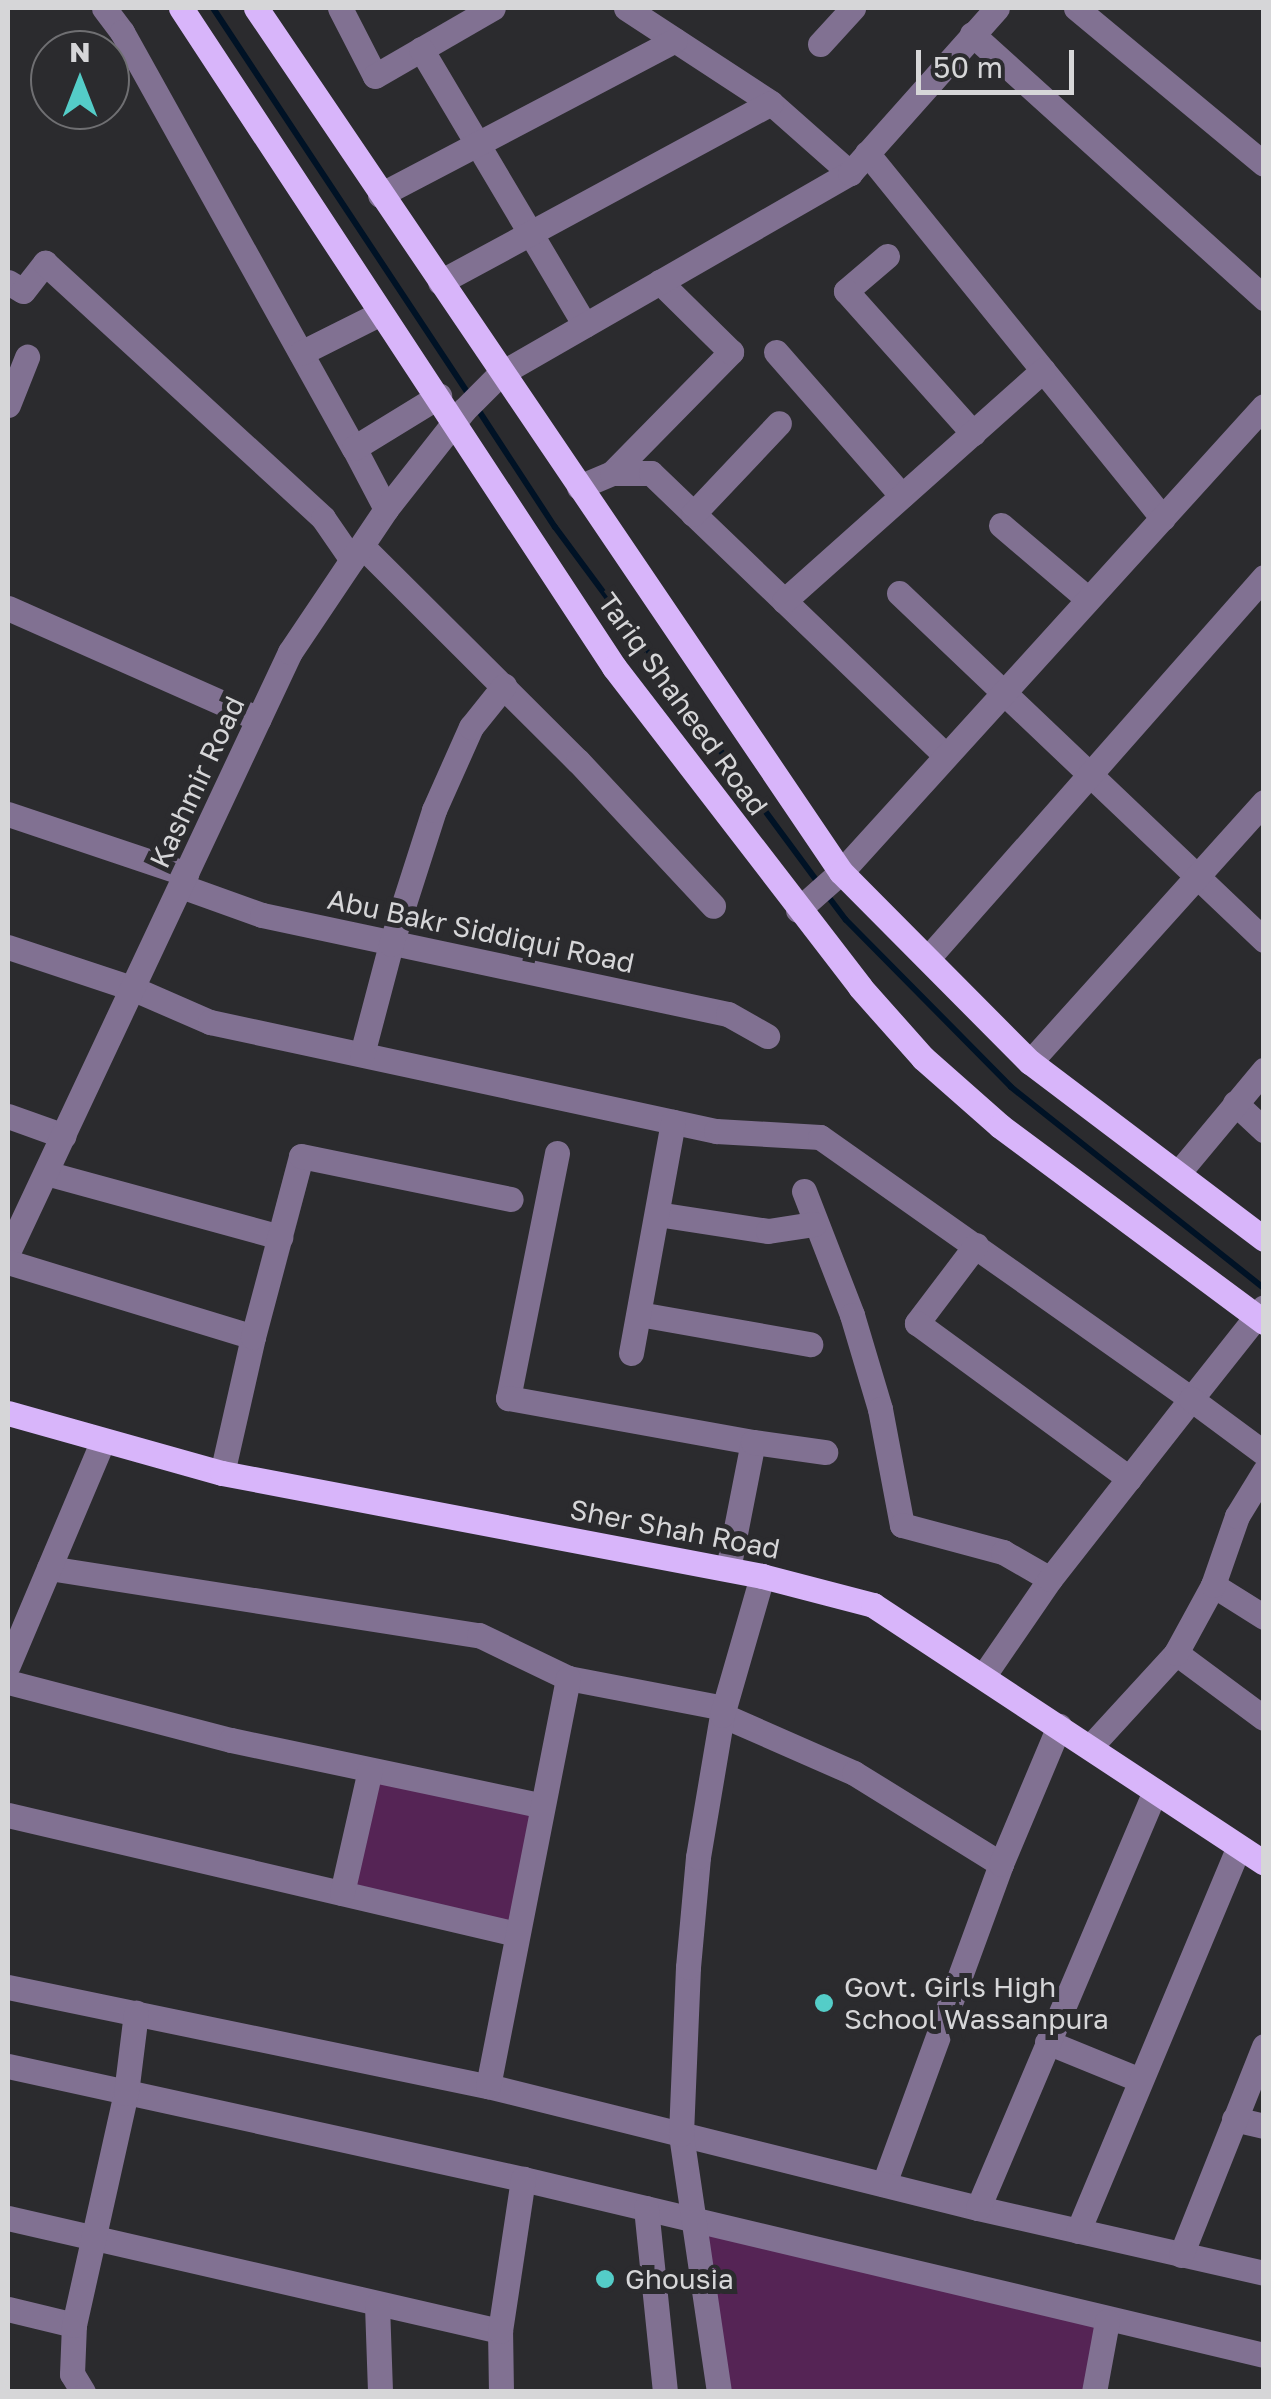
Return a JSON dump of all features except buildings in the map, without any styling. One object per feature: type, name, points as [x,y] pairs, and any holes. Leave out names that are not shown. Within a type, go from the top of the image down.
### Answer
[{"type":"main road","name":"Tariq Shaheed Road","points":[[181,8],[381,313],[439,396],[460,416],[614,666],[819,893],[928,958],[1030,1062],[1264,1240]]},
{"type":"main road","name":"Tariq Shaheed Road","points":[[256,8],[578,487],[819,893],[923,1058],[987,1114],[1261,1313]]},
{"type":"main road","name":"Sher Shah Road","points":[[8,1413],[222,1473],[728,1569],[873,1606],[1264,1864]]},
{"type":"street","points":[[104,8],[122,32],[386,509]]},
{"type":"street","points":[[340,8],[374,76],[476,12]]},
{"type":"street","points":[[626,8],[771,103],[850,173]]},
{"type":"street","points":[[820,44],[853,8]]},
{"type":"street","name":"Kashmir Road","points":[[8,1252],[17,1211],[46,1173],[290,652],[386,509],[460,416],[500,374],[850,173],[997,8]]},
{"type":"street","points":[[1076,8],[1264,164]]},
{"type":"street","points":[[972,34],[1264,298]]},
{"type":"street","points":[[380,195],[675,40]]},
{"type":"street","points":[[421,50],[584,325]]},
{"type":"street","points":[[440,282],[771,103]]},
{"type":"street","points":[[867,153],[1163,518]]},
{"type":"street","points":[[887,256],[846,291],[973,432]]},
{"type":"street","points":[[8,282],[23,290],[45,264],[504,686],[713,906]]},
{"type":"street","points":[[612,473],[731,352],[660,282]]},
{"type":"street","points":[[301,353],[381,313]]},
{"type":"street","points":[[776,352],[902,496]]},
{"type":"street","points":[[8,405],[27,356]]},
{"type":"street","points":[[784,601],[1043,370]]},
{"type":"street","points":[[354,448],[439,396]]},
{"type":"street","points":[[819,893],[1264,406]]},
{"type":"street","points":[[694,514],[779,423]]},
{"type":"street","points":[[578,487],[612,473],[651,473],[944,754]]},
{"type":"street","points":[[1002,524],[1088,599]]},
{"type":"street","points":[[928,958],[1264,577]]},
{"type":"street","points":[[899,593],[1264,940]]},
{"type":"street","points":[[8,608],[258,719]]},
{"type":"street","points":[[362,1054],[391,944],[434,810],[472,727],[504,686]]},
{"type":"street","points":[[1030,1062],[1264,802]]},
{"type":"street","name":"Abu Bakr Siddiqui Road","points":[[8,814],[184,880],[262,915],[728,1014],[768,1036]]},
{"type":"street","points":[[8,947],[134,990],[210,1022],[716,1131],[820,1138],[1264,1453]]},
{"type":"street","points":[[1179,1172],[1264,1070]]},
{"type":"street","points":[[1235,1103],[1264,1130]]},
{"type":"street","points":[[8,1116],[64,1136]]},
{"type":"street","points":[[632,1353],[673,1122]]},
{"type":"street","points":[[556,1153],[508,1398],[825,1452]]},
{"type":"street","points":[[222,1473],[301,1156],[511,1198]]},
{"type":"street","points":[[46,1173],[280,1236]]},
{"type":"street","points":[[804,1191],[852,1315],[880,1409],[902,1525],[1003,1552],[1050,1579]]},
{"type":"street","points":[[657,1214],[768,1231],[814,1224]]},
{"type":"street","points":[[976,1245],[917,1322],[1129,1478]]},
{"type":"street","points":[[8,1262],[253,1337]]},
{"type":"street","points":[[984,1676],[1050,1579],[1261,1313]]},
{"type":"street","points":[[639,1314],[810,1344]]},
{"type":"street","points":[[8,1664],[102,1442]]},
{"type":"street","points":[[728,1569],[753,1442]]},
{"type":"street","points":[[1090,1747],[1176,1653],[1256,1502],[1264,1472]]},
{"type":"street","points":[[49,1568],[479,1635],[568,1678],[723,1711],[854,1773],[1002,1864]]},
{"type":"street","points":[[719,2392],[681,2134],[688,1968],[698,1857],[723,1711],[762,1576]]},
{"type":"street","points":[[1213,1586],[1264,1616]]},
{"type":"street","points":[[1176,1653],[1264,1718]]},
{"type":"street","points":[[488,2086],[568,1678]]},
{"type":"street","points":[[8,1682],[232,1740],[540,1806]]},
{"type":"street","points":[[884,2184],[1002,1864],[1060,1726]]},
{"type":"street","points":[[342,1893],[370,1770]]},
{"type":"street","points":[[978,2208],[1156,1791]]},
{"type":"street","points":[[8,1815],[516,1934]]},
{"type":"street","points":[[1078,2230],[1239,1847]]},
{"type":"street","points":[[8,1986],[488,2086],[978,2208],[1264,2273]]},
{"type":"street","points":[[83,2392],[72,2374],[74,2325],[126,2092],[136,2013]]},
{"type":"street","points":[[1047,2042],[1140,2080]]},
{"type":"street","points":[[1181,2254],[1264,2046]]},
{"type":"street","points":[[8,2066],[523,2179],[1107,2321],[1264,2355]]},
{"type":"street","points":[[1234,2118],[1264,2126]]},
{"type":"street","points":[[501,2392],[500,2331],[523,2179]]},
{"type":"street","points":[[646,2208],[665,2392]]},
{"type":"street","points":[[8,2218],[500,2331]]},
{"type":"street","points":[[377,2305],[380,2392]]},
{"type":"street","points":[[8,2310],[74,2325]]},
{"type":"street","points":[[1094,2392],[1107,2321]]},
{"type":"shaded area","points":[[370,1770],[540,1805],[516,1934],[342,1893]]},
{"type":"shaded area","points":[[704,2227],[1107,2321],[1094,2391],[730,2391]]},
{"type":"waterway","points":[[213,8],[470,397]]},
{"type":"waterway","points":[[477,408],[555,527],[820,885]]},
{"type":"waterway","points":[[827,895],[846,920],[1011,1087],[1264,1288]]},
{"type":"place","name":"Govt. Girls High School Wassanpura","points":[[824,2003]]},
{"type":"place","name":"Ghousia","points":[[605,2279]]}]
